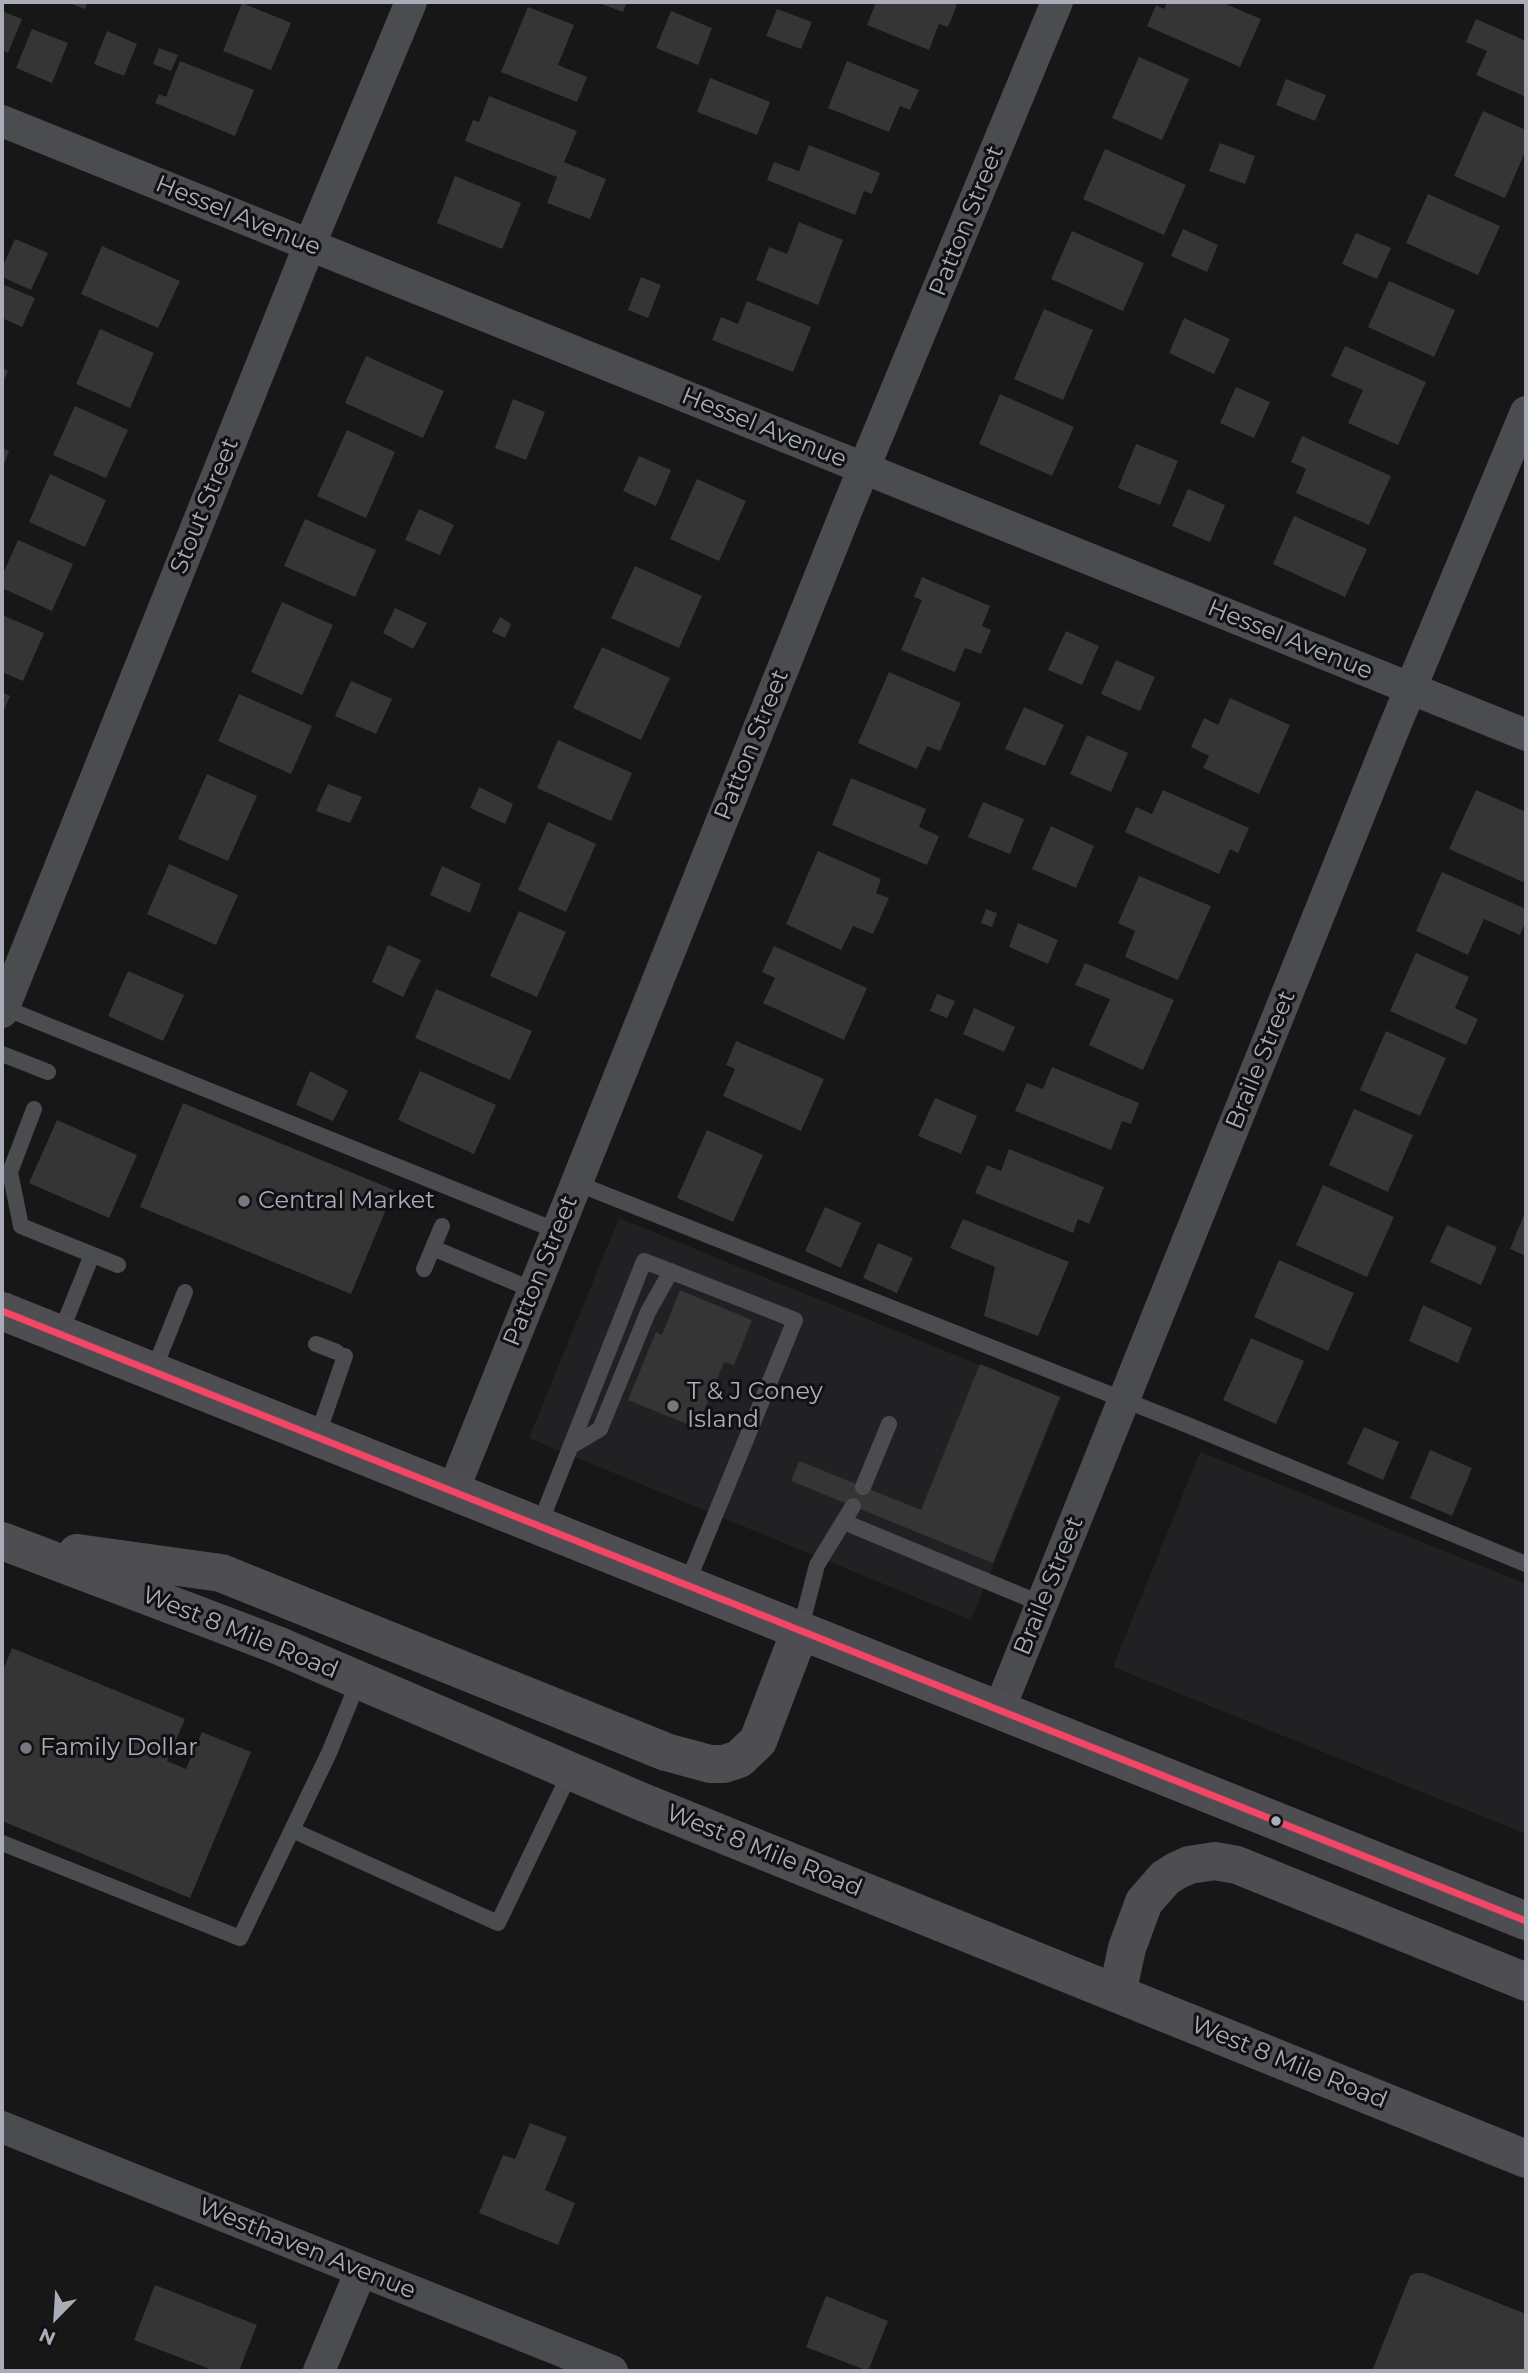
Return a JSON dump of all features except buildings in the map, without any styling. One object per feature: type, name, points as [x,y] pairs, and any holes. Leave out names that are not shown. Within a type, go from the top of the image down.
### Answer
[{"type":"highway","points":[[2,1311],[1526,1921]]},
{"type":"highway","points":[[4,1542],[221,1573],[656,1748],[710,1764],[724,1764],[739,1759],[758,1741],[800,1631]]},
{"type":"highway","name":"West 8 Mile Road","points":[[4,1542],[277,1645],[571,1771],[1526,2159]]},
{"type":"highway","points":[[1117,1994],[1127,1948],[1144,1902],[1165,1878],[1176,1871],[1189,1865],[1215,1861],[1237,1865],[1526,1982]]},
{"type":"street","name":"Stout Street","points":[[2,1009],[310,244],[411,2]]},
{"type":"street","name":"Patton Street","points":[[453,1491],[865,469],[1057,2]]},
{"type":"street","name":"Hessel Avenue","points":[[2,121],[1526,736]]},
{"type":"street","name":"Braile Street","points":[[999,1710],[1410,689],[1526,412]]},
{"type":"street","name":"Westhaven Avenue","points":[[2,2127],[612,2371]]},
{"type":"street","points":[[319,2371],[361,2271]]},
{"type":"lane","points":[[2,1009],[557,1231]]},
{"type":"lane","points":[[2,1054],[48,1072]]},
{"type":"lane","points":[[34,1109],[10,1172],[21,1226],[118,1265]]},
{"type":"lane","points":[[576,1183],[1526,1564]]},
{"type":"lane","points":[[424,1269],[442,1226]]},
{"type":"lane","points":[[433,1248],[533,1290]]},
{"type":"lane","points":[[60,1334],[92,1255]]},
{"type":"lane","points":[[539,1526],[644,1261],[795,1320],[686,1586]]},
{"type":"lane","points":[[570,1447],[600,1429],[648,1312],[671,1271]]},
{"type":"lane","points":[[153,1371],[186,1292]]},
{"type":"lane","points":[[316,1344],[341,1354],[317,1437]]},
{"type":"lane","points":[[863,1487],[889,1424]]},
{"type":"lane","points":[[800,1631],[817,1565],[853,1506]]},
{"type":"lane","points":[[844,1522],[1042,1604]]},
{"type":"lane","points":[[2,1843],[240,1938],[329,1753],[359,1680]]},
{"type":"lane","points":[[292,1830],[498,1923],[571,1771]]},
{"type":"shaded area","points":[[619,1218],[1061,1398],[971,1620],[529,1438]]},
{"type":"shaded area","points":[[1200,1452],[1526,1584],[1526,1834],[1113,1667]]},
{"type":"transit line","points":[[2,1311],[1526,1921]]},
{"type":"place","name":"Central Market","points":[[244,1201]]},
{"type":"place","name":"T & J Coney Island","points":[[673,1406]]},
{"type":"place","name":"Family Dollar","points":[[26,1748]]}]
